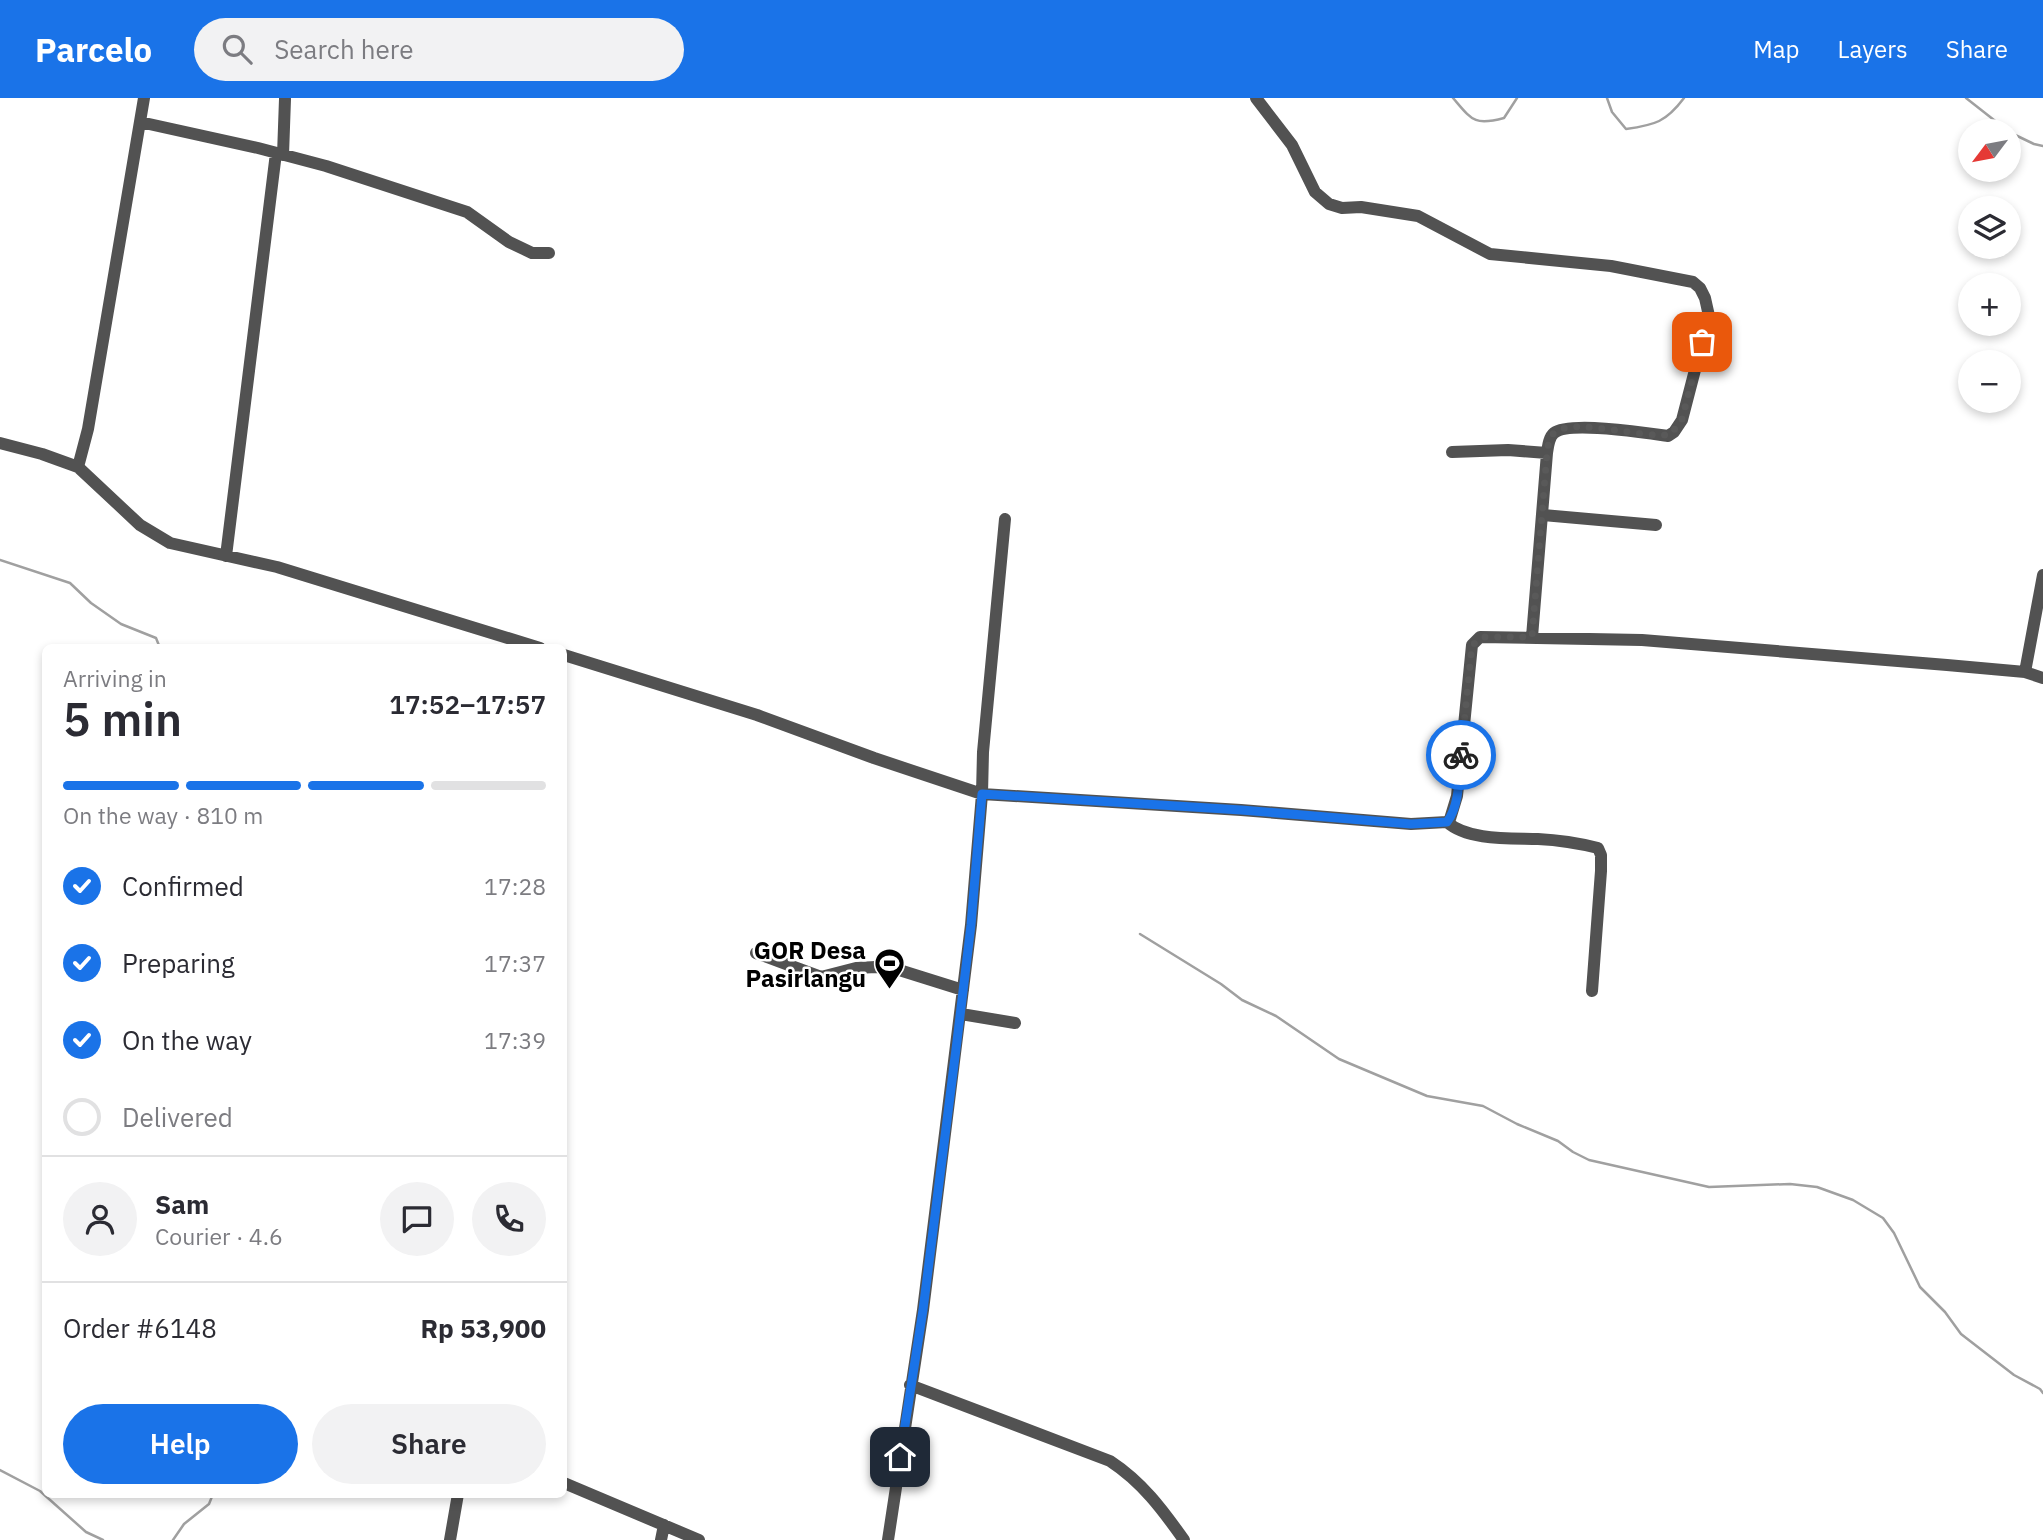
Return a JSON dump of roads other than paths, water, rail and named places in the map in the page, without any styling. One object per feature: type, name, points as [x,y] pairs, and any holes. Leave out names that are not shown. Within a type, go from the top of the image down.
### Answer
[{"type":"street","points":[[78,467],[88,429],[144,98]]},
{"type":"street","points":[[1256,98],[1292,145],[1315,192],[1329,204],[1342,208],[1361,207],[1418,216],[1490,254],[1611,266],[1693,282],[1700,288],[1709,307],[1709,316],[1682,419],[1674,432],[1668,436],[1591,427],[1559,430],[1550,438],[1532,637]]},
{"type":"street","points":[[226,556],[285,99]]},
{"type":"street","points":[[140,122],[326,166],[467,212],[509,242],[532,253],[549,254]]},
{"type":"street","points":[[0,443],[78,467],[140,525],[158,538],[180,546],[277,568],[527,644]]},
{"type":"street","points":[[1452,452],[1508,450],[1547,453]]},
{"type":"street","points":[[1543,515],[1656,525]]},
{"type":"street","points":[[888,1540],[923,1310],[961,1014],[1005,519]]},
{"type":"street","points":[[2025,672],[2043,575]]},
{"type":"street","points":[[1447,822],[1457,796],[1472,645],[1484,637],[1642,640],[2025,672],[2043,678]]},
{"type":"street","points":[[567,656],[757,715],[982,794],[1241,810],[1411,824],[1447,822],[1453,828],[1493,838],[1540,839],[1598,848],[1601,871],[1592,991]]},
{"type":"street","points":[[756,953],[821,977],[856,968],[876,967],[896,969],[963,990]]},
{"type":"street","points":[[961,1014],[1015,1023]]},
{"type":"street","points":[[910,1385],[1110,1461],[1137,1481],[1156,1500],[1184,1540]]},
{"type":"street","points":[[567,1484],[699,1540]]},
{"type":"street","points":[[450,1540],[457,1498]]},
{"type":"street","points":[[661,1540],[664,1525]]},
{"type":"waterway","points":[[1453,98],[1470,116],[1480,121],[1504,118],[1517,98]]},
{"type":"waterway","points":[[1607,98],[1612,112],[1626,129],[1659,121],[1684,98]]},
{"type":"waterway","points":[[1966,98],[1993,119]]},
{"type":"waterway","points":[[2021,138],[2043,146]]},
{"type":"waterway","points":[[0,560],[70,583],[91,603],[121,624],[156,638],[158,644]]},
{"type":"waterway","points":[[1140,934],[1242,1000],[1276,1016],[1339,1059],[1427,1096],[1483,1106],[1558,1141],[1589,1160],[1709,1187],[1790,1184],[1817,1187],[1853,1200],[1883,1218],[1894,1233],[1920,1287],[1945,1312],[1961,1334],[2014,1375],[2043,1393]]},
{"type":"waterway","points":[[0,1470],[42,1493]]},
{"type":"waterway","points":[[48,1498],[86,1532],[103,1540]]},
{"type":"waterway","points":[[173,1540],[184,1524],[209,1504],[211,1498]]},
{"type":"place","name":"GOR Desa Pasirlangu","points":[[889,991]]}]
